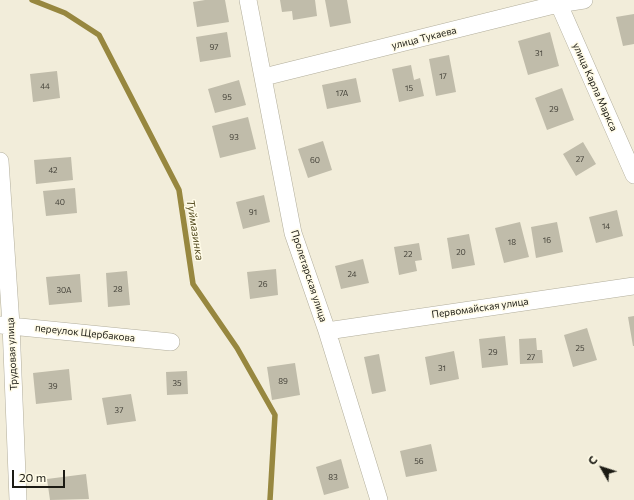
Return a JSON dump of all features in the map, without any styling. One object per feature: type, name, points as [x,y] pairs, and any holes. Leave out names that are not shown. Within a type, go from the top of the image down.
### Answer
[{"type":"street","name":"Пролетарская улица","points":[[248,0],[294,233],[327,331],[379,500]]},
{"type":"street","name":"улица Тукаева","points":[[264,77],[557,2],[584,0]]},
{"type":"street","name":"улица Карла Маркса","points":[[557,2],[634,175]]},
{"type":"street","name":"Трудовая улица","points":[[0,161],[5,325],[18,500]]},
{"type":"street","name":"Первомайская улица","points":[[327,331],[634,286]]},
{"type":"street","name":"переулок Щербакова","points":[[5,325],[171,342]]},
{"type":"building","points":[[205,0],[225,0],[229,22],[197,27],[193,2]]},
{"type":"building","points":[[280,0],[315,0],[317,16],[293,20],[292,11],[282,12]]},
{"type":"building","points":[[325,0],[347,0],[351,23],[330,27]]},
{"type":"building","points":[[634,14],[634,44],[623,46],[616,17]]},
{"type":"building","points":[[227,32],[231,57],[200,62],[196,37]]},
{"type":"building","points":[[550,32],[559,66],[528,75],[518,41]]},
{"type":"building","points":[[449,55],[456,92],[436,96],[429,59]]},
{"type":"building","points":[[411,65],[414,80],[420,78],[424,96],[399,102],[392,69]]},
{"type":"building","points":[[57,71],[60,98],[33,102],[30,74]]},
{"type":"building","points":[[356,78],[361,102],[327,109],[322,85]]},
{"type":"building","points":[[239,80],[246,105],[215,113],[208,89]]},
{"type":"building","points":[[562,88],[574,120],[547,130],[535,98]]},
{"type":"building","points":[[248,117],[256,149],[220,158],[212,126]]},
{"type":"building","points":[[323,141],[332,170],[308,178],[298,149]]},
{"type":"building","points":[[583,142],[596,164],[576,176],[563,154]]},
{"type":"building","points":[[71,157],[73,180],[36,184],[34,160]]},
{"type":"building","points":[[75,188],[77,213],[46,216],[43,191]]},
{"type":"building","points":[[264,195],[270,222],[243,229],[236,202]]},
{"type":"building","points":[[617,210],[623,236],[596,243],[589,217]]},
{"type":"building","points":[[520,222],[529,257],[504,263],[495,228]]},
{"type":"building","points":[[557,222],[563,252],[536,258],[531,227]]},
{"type":"building","points":[[469,234],[475,265],[452,269],[447,238]]},
{"type":"building","points":[[419,243],[422,260],[415,261],[417,271],[399,275],[394,247]]},
{"type":"building","points":[[363,259],[369,283],[341,289],[335,266]]},
{"type":"building","points":[[276,269],[278,295],[250,299],[247,272]]},
{"type":"building","points":[[127,271],[130,305],[108,307],[106,273]]},
{"type":"building","points":[[80,274],[82,302],[49,305],[46,277]]},
{"type":"building","points":[[634,316],[634,346],[633,346],[628,317]]},
{"type":"building","points":[[587,328],[597,360],[573,367],[564,335]]},
{"type":"building","points":[[505,336],[508,365],[482,368],[479,339]]},
{"type":"building","points":[[536,338],[537,350],[542,350],[543,363],[520,364],[519,339]]},
{"type":"building","points":[[454,351],[459,379],[430,385],[425,357]]},
{"type":"building","points":[[379,354],[386,391],[372,394],[364,357]]},
{"type":"building","points":[[295,363],[300,395],[272,400],[267,367]]},
{"type":"building","points":[[69,369],[72,400],[36,404],[33,373]]},
{"type":"building","points":[[187,371],[188,394],[167,395],[166,372]]},
{"type":"building","points":[[131,394],[136,421],[107,425],[102,398]]},
{"type":"building","points":[[431,444],[437,471],[406,477],[400,451]]},
{"type":"building","points":[[341,459],[349,488],[324,495],[316,467]]},
{"type":"building","points":[[86,474],[89,499],[50,500],[47,479]]},
{"type":"waterway","name":"Туймазинка","points":[[32,0],[65,13],[99,35],[179,190],[193,284],[237,348],[275,415],[270,500]]}]
